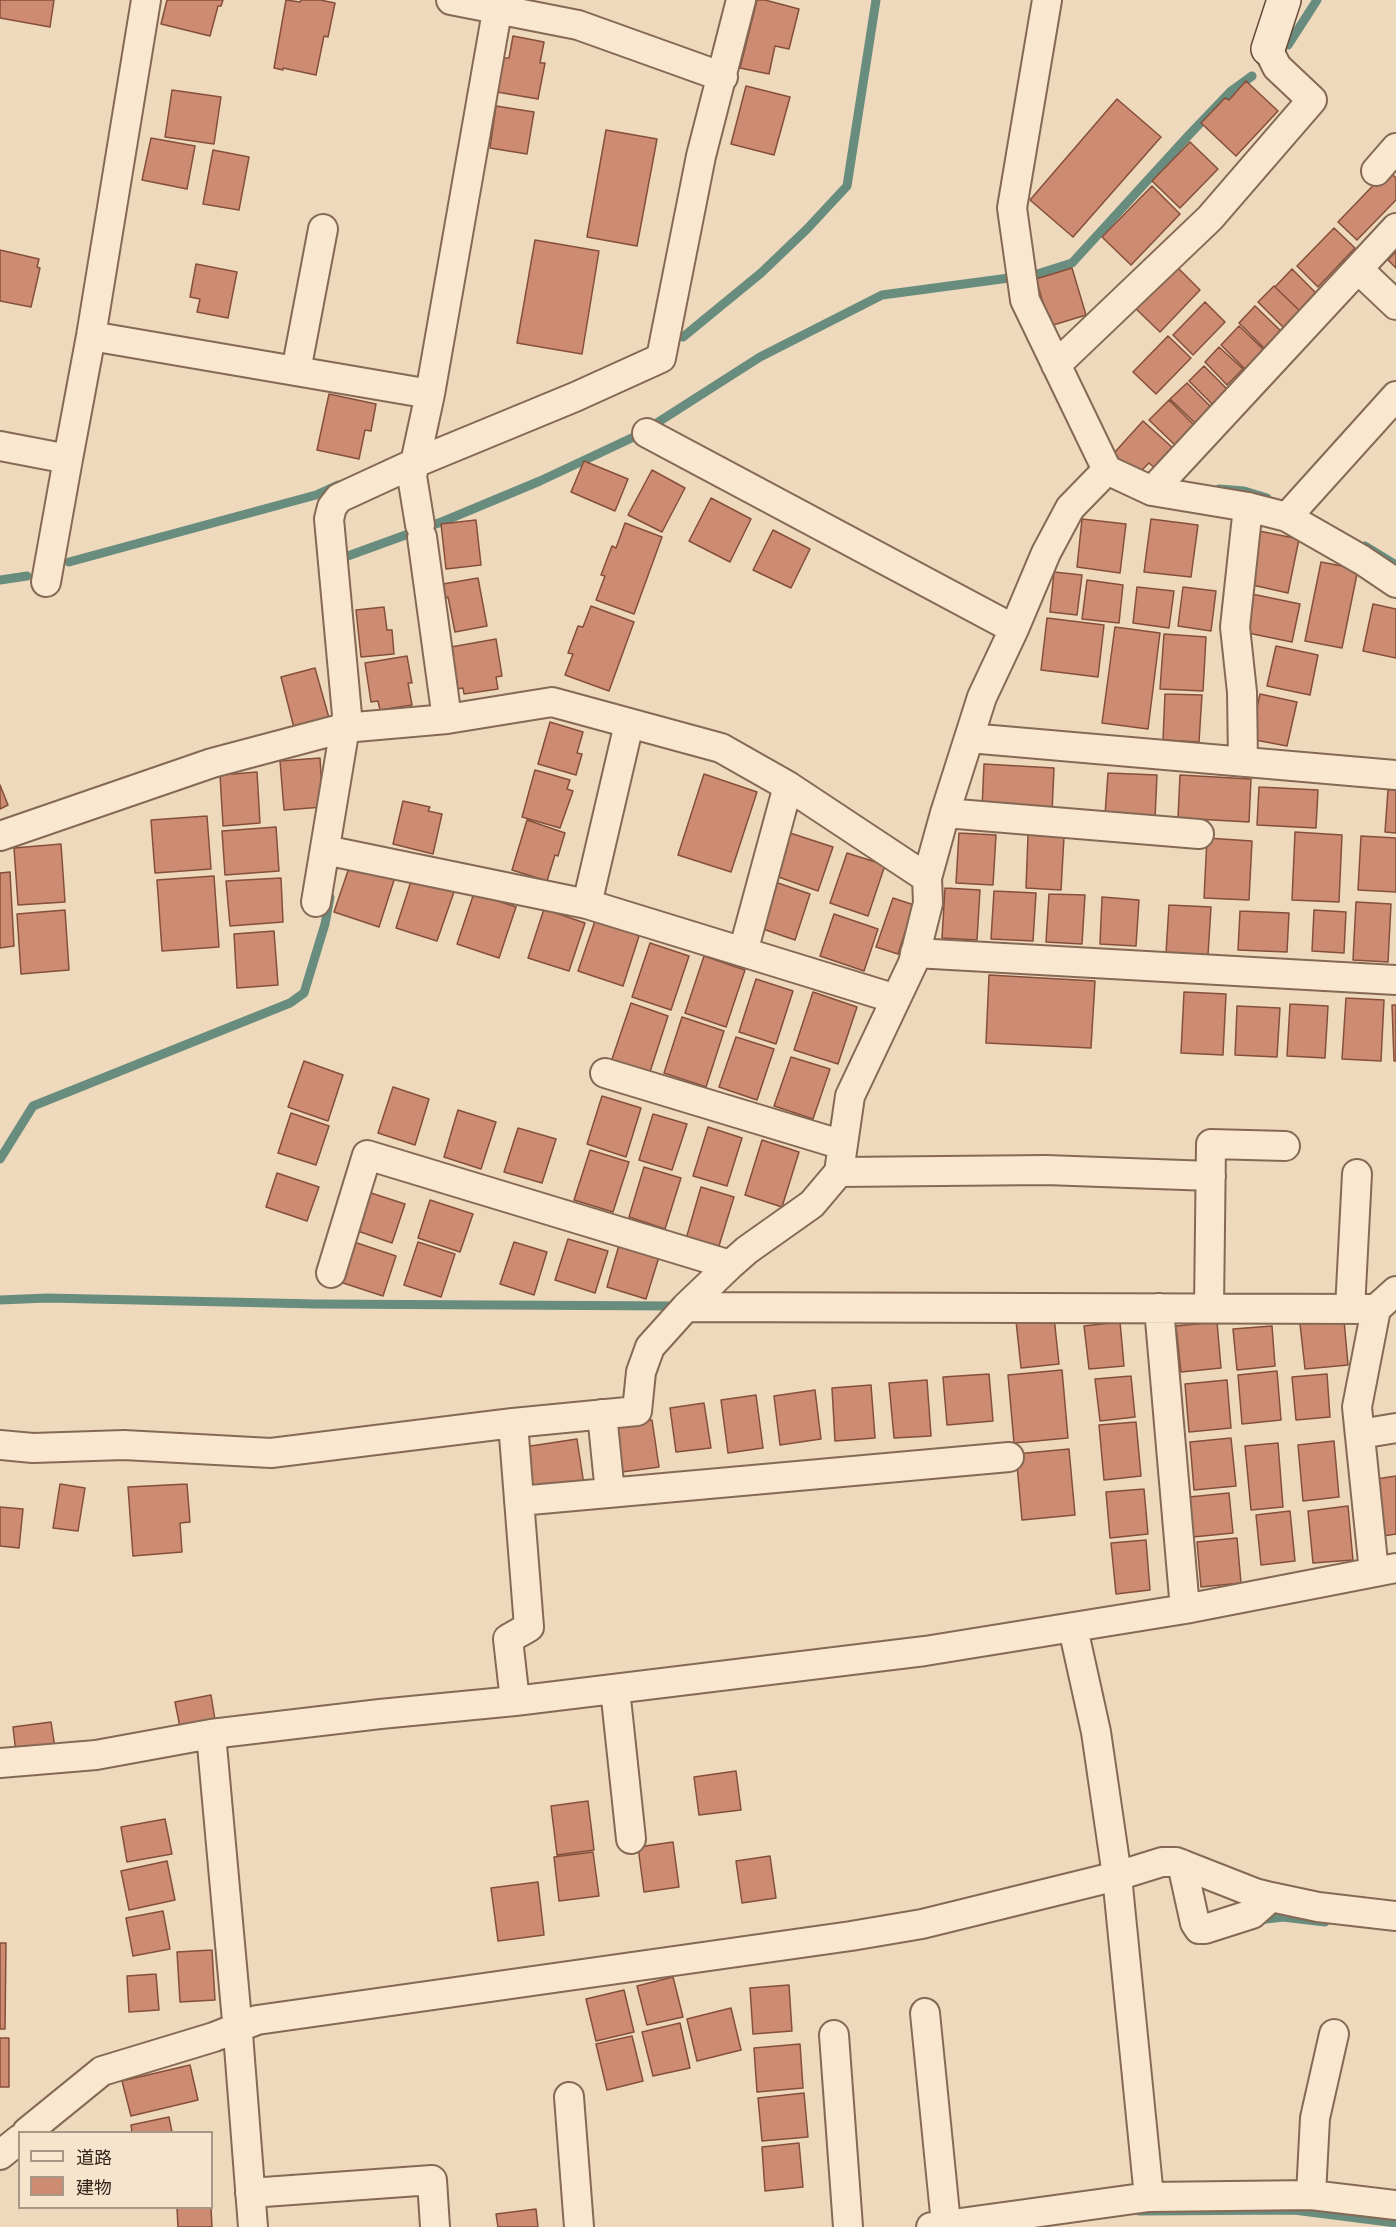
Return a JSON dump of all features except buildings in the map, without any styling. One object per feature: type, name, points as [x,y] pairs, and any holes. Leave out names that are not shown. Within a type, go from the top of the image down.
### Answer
[{"type":"street","points":[[46,582],[91,336],[146,0]]},
{"type":"street","points":[[451,0],[498,4],[578,25],[723,77]]},
{"type":"street","points":[[316,903],[346,715],[329,519],[332,507],[339,498],[415,463],[575,397],[661,358],[701,156],[741,0]]},
{"type":"street","points":[[1047,0],[1012,208],[1024,300],[1107,470],[1152,491],[1248,507],[1287,517],[1362,560],[1396,583]]},
{"type":"street","points":[[1056,365],[1210,218],[1311,100],[1277,67],[1268,49],[1284,0]]},
{"type":"street","points":[[447,719],[412,476],[430,394],[498,4]]},
{"type":"street","points":[[1376,171],[1396,148]]},
{"type":"street","points":[[1152,491],[1396,228]]},
{"type":"street","points":[[296,370],[323,229]]},
{"type":"street","points":[[1358,269],[1396,305]]},
{"type":"street","points":[[91,336],[430,394]]},
{"type":"street","points":[[1287,517],[1396,396]]},
{"type":"street","points":[[647,433],[1014,629]]},
{"type":"street","points":[[0,446],[68,459]]},
{"type":"street","points":[[0,1445],[33,1448],[124,1446],[271,1453],[513,1423],[637,1411],[641,1372],[650,1347],[686,1307],[730,1265],[747,1250],[812,1204],[839,1173],[850,1096],[915,954],[928,903],[927,878],[982,697],[1046,553],[1070,508],[1107,470]]},
{"type":"street","points":[[1243,761],[1242,692],[1235,627],[1248,507]]},
{"type":"street","points":[[0,836],[212,763],[344,728],[447,719],[552,702],[721,748],[788,786],[927,878]]},
{"type":"street","points":[[587,904],[629,724]]},
{"type":"street","points":[[969,738],[1396,775]]},
{"type":"street","points":[[743,952],[788,786]]},
{"type":"street","points":[[945,813],[1199,834]]},
{"type":"street","points":[[324,850],[587,904],[896,999]]},
{"type":"street","points":[[915,954],[1396,980]]},
{"type":"street","points":[[605,1073],[843,1145]]},
{"type":"street","points":[[1209,1308],[1211,1144],[1285,1146]]},
{"type":"street","points":[[331,1272],[367,1155],[730,1265]]},
{"type":"street","points":[[839,1173],[1046,1170],[1211,1176]]},
{"type":"street","points":[[0,1763],[211,1743],[380,1714],[515,1701],[616,1697],[925,1651],[1075,1636],[1185,1609],[1391,1569],[1360,1434],[1357,1407],[1374,1303],[1358,1173]]},
{"type":"street","points":[[686,1307],[1209,1308],[1374,1303]]},
{"type":"street","points":[[1159,1308],[1185,1609]]},
{"type":"street","points":[[602,1414],[610,1493]]},
{"type":"street","points":[[513,1423],[529,1627],[508,1639],[515,1701]]},
{"type":"street","points":[[1360,1434],[1396,1428]]},
{"type":"street","points":[[519,1501],[1009,1457]]},
{"type":"street","points":[[1075,1636],[1096,1732],[1115,1866],[1149,2197]]},
{"type":"street","points":[[616,1697],[631,1839]]},
{"type":"street","points":[[211,1743],[237,2020],[252,2227]]},
{"type":"street","points":[[1173,1863],[1199,1929],[1252,1914],[1271,1897]]},
{"type":"street","points":[[29,2131],[102,2071],[237,2020],[257,2020],[912,1926],[1115,1866],[1173,1863],[1271,1897],[1317,1906],[1396,1916]]},
{"type":"street","points":[[925,2013],[938,2225],[1149,2197],[1311,2195],[1396,2205]]},
{"type":"street","points":[[1311,2195],[1314,2118],[1334,2034]]},
{"type":"street","points":[[834,2035],[848,2227]]},
{"type":"street","points":[[569,2097],[579,2227]]},
{"type":"street","points":[[0,2155],[18,2141]]},
{"type":"street","points":[[250,2193],[432,2180],[435,2227]]},
{"type":"waterway","points":[[683,337],[761,273],[847,186],[876,0]]},
{"type":"waterway","points":[[1288,45],[1317,0]]},
{"type":"waterway","points":[[1031,276],[1072,263],[1230,92],[1252,76]]},
{"type":"waterway","points":[[341,564],[345,557],[444,521],[540,481],[638,435],[760,357],[882,295],[1009,278]]},
{"type":"waterway","points":[[69,562],[316,495],[338,485]]},
{"type":"waterway","points":[[1219,489],[1244,491],[1267,498]]},
{"type":"waterway","points":[[1365,546],[1396,565]]},
{"type":"waterway","points":[[0,580],[27,576]]},
{"type":"waterway","points":[[0,1159],[33,1106],[290,1003],[304,993],[325,924],[330,897]]},
{"type":"waterway","points":[[0,1300],[47,1298],[317,1304],[675,1306]]},
{"type":"waterway","points":[[1258,1920],[1283,1917],[1325,1922]]},
{"type":"waterway","points":[[1139,2211],[1294,2210],[1396,2223]]}]
